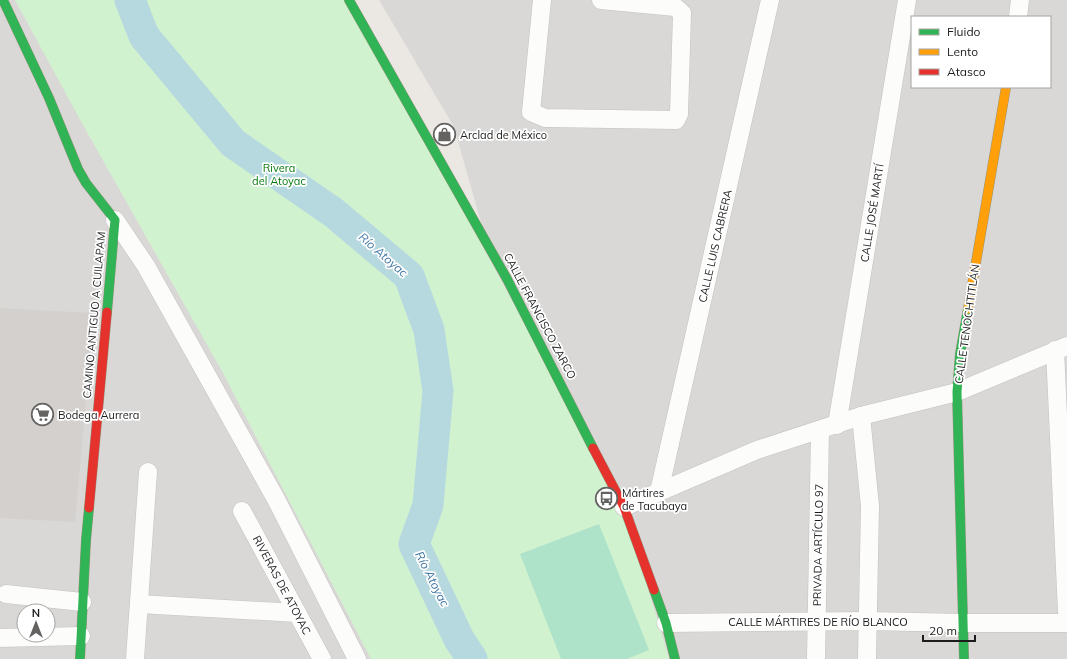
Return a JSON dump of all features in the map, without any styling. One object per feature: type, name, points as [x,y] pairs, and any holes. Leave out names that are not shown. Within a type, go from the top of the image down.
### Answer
[{"type":"street","name":"CAMINO ANTIGUO A CUILAPAM","points":[[3,0],[49,98],[78,169],[86,183],[115,220],[86,540],[80,659]]},
{"type":"street","name":"CALLE FRANCISCO ZARCO","points":[[349,0],[507,279],[624,507],[666,623],[675,659]]},
{"type":"street","points":[[542,0],[531,112],[544,118],[676,120],[679,114],[682,14],[675,7],[601,0]]},
{"type":"street","name":"CALLE LUIS CABRERA","points":[[659,492],[770,0]]},
{"type":"street","name":"CALLE JOSÉ MARTÍ","points":[[837,425],[907,0]]},
{"type":"street","points":[[1018,16],[1020,0]]},
{"type":"street","name":"CALLE TENOCHTITLÁN","points":[[964,659],[957,392],[960,354],[1006,88]]},
{"type":"street","points":[[115,220],[146,266],[277,501],[357,659]]},
{"type":"street","points":[[624,507],[757,450],[820,431],[861,416],[957,392],[1061,348],[1067,612]]},
{"type":"street","points":[[861,416],[870,506],[867,659]]},
{"type":"street","name":"PRIVADA ARTÍCULO 97","points":[[816,659],[820,431]]},
{"type":"street","points":[[135,659],[148,472]]},
{"type":"street","name":"RIVERAS DE ATOYAC","points":[[242,511],[322,659]]},
{"type":"street","points":[[6,594],[82,602]]},
{"type":"street","points":[[139,604],[297,613]]},
{"type":"street","name":"CALLE MÁRTIRES DE RÍO BLANCO","points":[[666,623],[867,621],[1067,624]]},
{"type":"street","points":[[0,638],[82,636]]},
{"type":"shaded area","points":[[0,0],[80,0],[393,659],[0,659]]},
{"type":"shaded area","points":[[379,0],[1067,0],[1067,659],[604,659],[454,127]]},
{"type":"green space","name":"Rivera del Atoyac","points":[[15,0],[349,0],[624,507],[669,659],[371,659],[223,373],[83,125]]},
{"type":"green space","points":[[599,524],[649,650],[627,659],[561,659],[520,554]]},
{"type":"building","name":"Bodega Aurrera","points":[[0,308],[92,313],[88,378],[75,522],[0,518]]},
{"type":"waterway","name":"Río Atoyac","points":[[130,0],[144,36],[233,143],[334,213],[409,276],[429,330],[438,391],[428,505],[414,544],[459,639],[472,659]]},
{"type":"traffic: fast","points":[[3,0],[49,98],[78,169],[86,183],[115,220],[107,312]]},
{"type":"traffic: fast","points":[[349,0],[507,279],[593,448]]},
{"type":"traffic: fast","points":[[964,659],[957,392],[960,354],[968,309]]},
{"type":"traffic: fast","points":[[80,659],[89,508]]},
{"type":"traffic: fast","points":[[654,590],[666,623],[675,659]]},
{"type":"traffic: slow","points":[[968,309],[1006,88]]},
{"type":"traffic: jam","points":[[89,508],[107,312]]},
{"type":"traffic: jam","points":[[593,448],[624,507],[654,590]]},
{"type":"place","name":"Arclad de México","points":[[445,135]]},
{"type":"place","name":"Bodega Aurrera","points":[[43,415]]},
{"type":"place","name":"Mártires de Tacubaya","points":[[606,499]]}]
